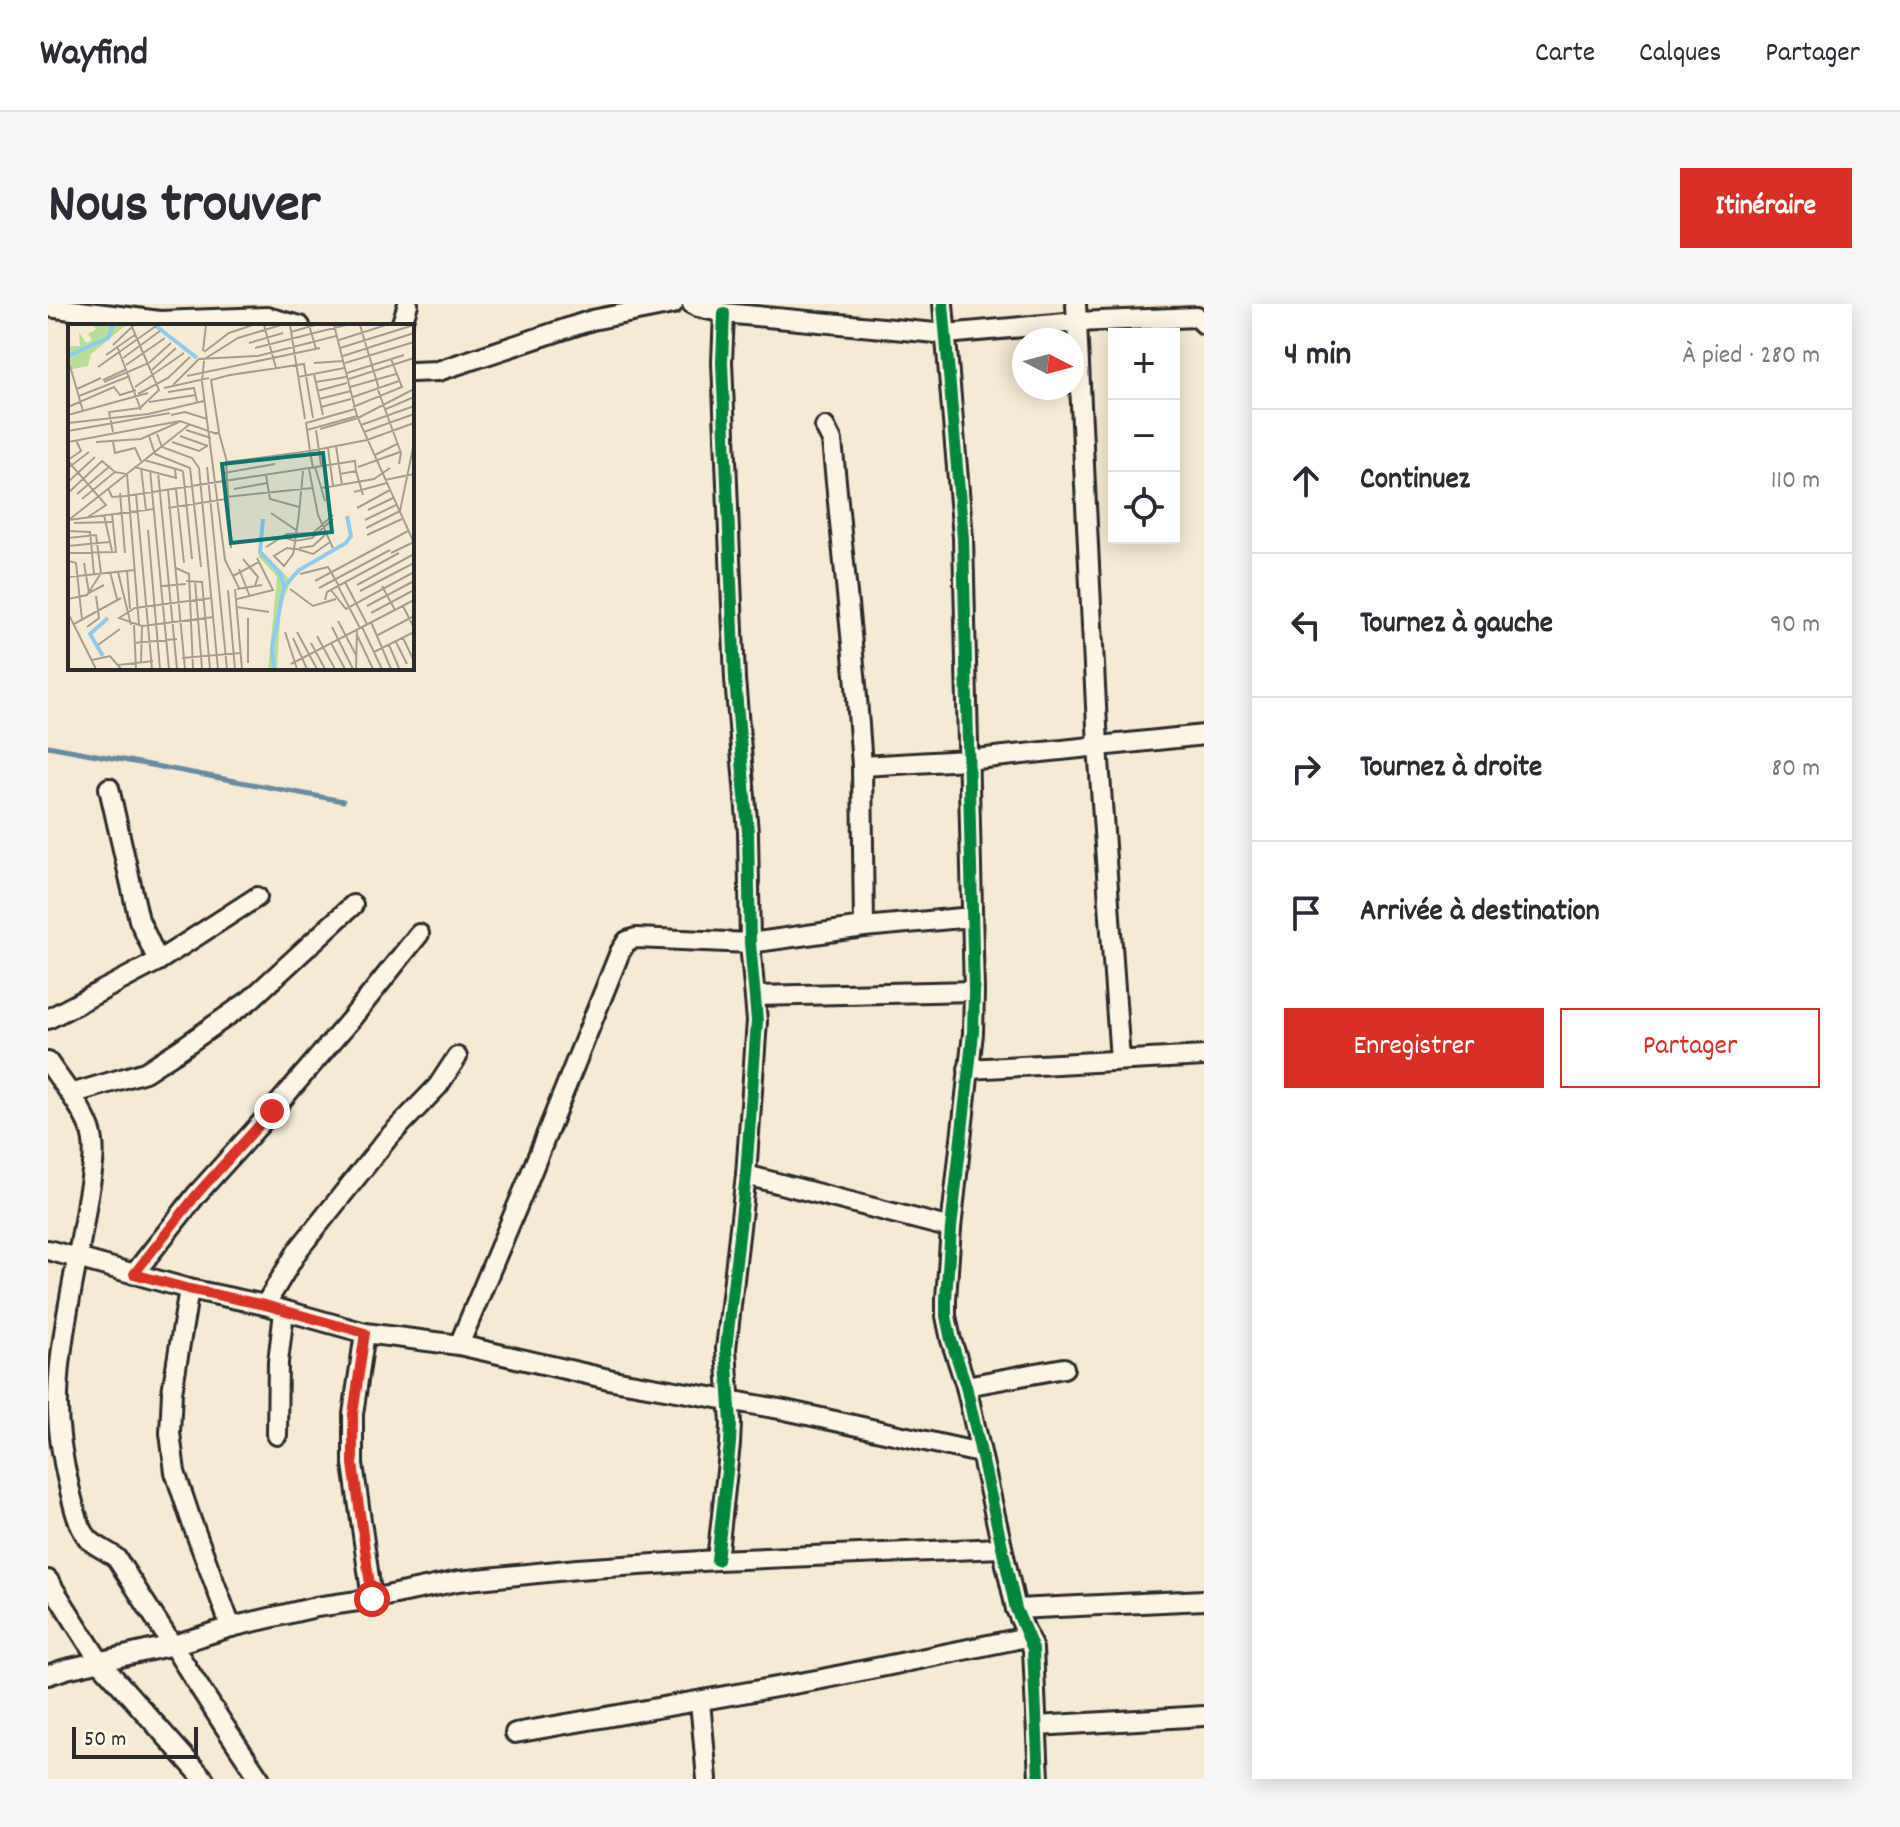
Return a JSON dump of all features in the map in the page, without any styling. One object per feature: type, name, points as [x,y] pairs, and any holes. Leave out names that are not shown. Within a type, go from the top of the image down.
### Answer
[{"type":"street","points":[[402,324],[408,304]]},
{"type":"street","points":[[414,372],[438,371],[592,320],[673,304]]},
{"type":"street","points":[[692,304],[724,313],[946,334],[1077,313],[1199,315]]},
{"type":"street","points":[[943,304],[963,538],[974,991],[973,1033],[951,1228],[946,1316],[966,1386],[1016,1609],[1033,1649],[1039,1779]]},
{"type":"street","points":[[48,307],[160,321],[267,317],[293,324]]},
{"type":"street","points":[[717,1560],[730,1444],[726,1349],[746,1175],[757,1021],[750,943],[748,832],[735,679],[722,362],[724,313]]},
{"type":"street","points":[[1077,313],[1098,746],[1120,1060]]},
{"type":"street","points":[[825,427],[832,441],[862,766],[864,927]]},
{"type":"street","points":[[862,766],[967,760],[1204,735]]},
{"type":"street","points":[[109,788],[139,920],[158,961]]},
{"type":"street","points":[[48,1019],[158,961],[257,897]]},
{"type":"street","points":[[71,1094],[145,1072],[179,1050],[250,1000],[353,905]]},
{"type":"street","points":[[459,1345],[627,941],[636,938],[750,943],[864,927],[972,917]]},
{"type":"street","points":[[134,1274],[197,1194],[352,1018],[419,934]]},
{"type":"street","points":[[755,996],[974,991]]},
{"type":"street","points":[[968,1069],[1204,1056]]},
{"type":"street","points":[[265,1305],[298,1250],[387,1139],[438,1086],[457,1057]]},
{"type":"street","points":[[51,1072],[71,1094],[91,1130],[94,1151],[62,1344],[58,1397],[61,1449],[74,1505],[85,1535],[117,1559],[260,1779]]},
{"type":"street","points":[[746,1175],[951,1228]]},
{"type":"street","points":[[48,1250],[365,1333],[459,1345],[613,1380],[785,1410],[980,1453]]},
{"type":"street","points":[[189,1289],[172,1392],[170,1433],[175,1472],[231,1627]]},
{"type":"street","points":[[277,1435],[278,1362],[284,1312]]},
{"type":"street","points":[[365,1333],[353,1414],[353,1464],[372,1599]]},
{"type":"street","points":[[966,1386],[1064,1368]]},
{"type":"street","points":[[48,1675],[316,1607],[458,1581],[717,1560],[1001,1548]]},
{"type":"street","points":[[48,1580],[100,1662],[204,1779]]},
{"type":"street","points":[[1016,1609],[1204,1600]]},
{"type":"street","points":[[515,1733],[822,1679],[1027,1637]]},
{"type":"street","points":[[700,1701],[707,1779]]},
{"type":"street","points":[[1037,1726],[1204,1716]]},
{"type":"waterway","points":[[48,746],[343,801]]},
{"type":"cycle path","points":[[943,304],[963,538],[974,991],[973,1033],[951,1228],[946,1316],[966,1386],[1016,1609],[1033,1649],[1039,1779]]},
{"type":"cycle path","points":[[717,1560],[731,1423],[726,1349],[746,1175],[757,1021],[750,943],[748,832],[735,679],[722,362],[724,313]]},
{"type":"route","points":[[272,1111],[197,1194],[134,1274],[365,1333],[353,1414],[353,1464],[372,1599]]}]
